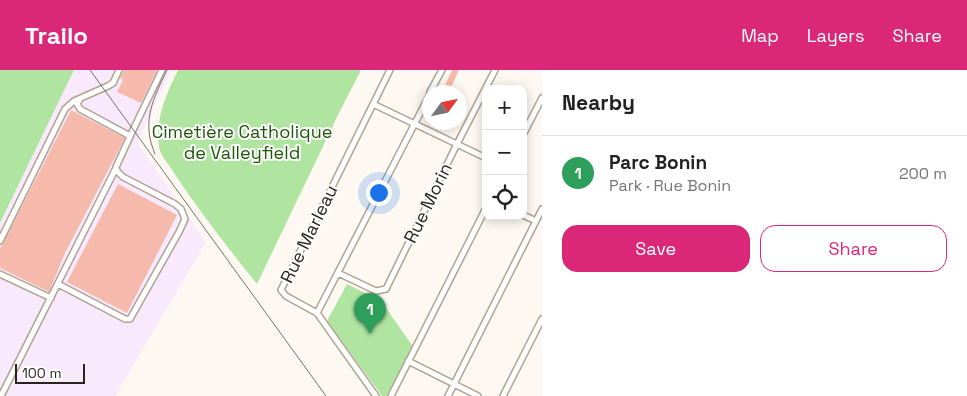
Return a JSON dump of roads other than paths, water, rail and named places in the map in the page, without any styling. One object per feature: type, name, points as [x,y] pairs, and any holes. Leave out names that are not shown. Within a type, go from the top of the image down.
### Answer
[{"type":"street","points":[[0,240],[64,109],[70,103],[108,86],[120,70]]},
{"type":"street","points":[[2,392],[52,298],[162,70]]},
{"type":"street","name":"Rue Marleau","points":[[317,313],[286,296],[281,290],[390,70]]},
{"type":"street","points":[[434,85],[442,70]]},
{"type":"street","name":"Rue Morin","points":[[338,272],[376,291],[386,289],[495,70]]},
{"type":"street","points":[[84,97],[78,102],[80,109],[130,136]]},
{"type":"street","points":[[526,130],[542,98]]},
{"type":"street","points":[[374,104],[482,156]]},
{"type":"street","points":[[376,396],[317,313],[422,109]]},
{"type":"street","points":[[58,284],[125,319],[130,319],[179,232],[185,219],[181,209],[118,174],[116,167]]},
{"type":"street","points":[[448,396],[542,209]]},
{"type":"street","points":[[391,396],[482,216]]},
{"type":"street","points":[[527,217],[536,221]]},
{"type":"street","points":[[0,274],[52,298]]},
{"type":"street","points":[[503,396],[542,319]]},
{"type":"street","points":[[408,361],[478,396]]},
{"type":"railway","points":[[90,70],[326,396]]},
{"type":"railway","points":[[155,154],[149,131],[150,111],[167,70]]},
{"type":"place","name":"Parc Bonin","points":[[370,334]]},
{"type":"park label","name":"Cimetière Catholique de Valleyfield","points":[[242,142]]}]
